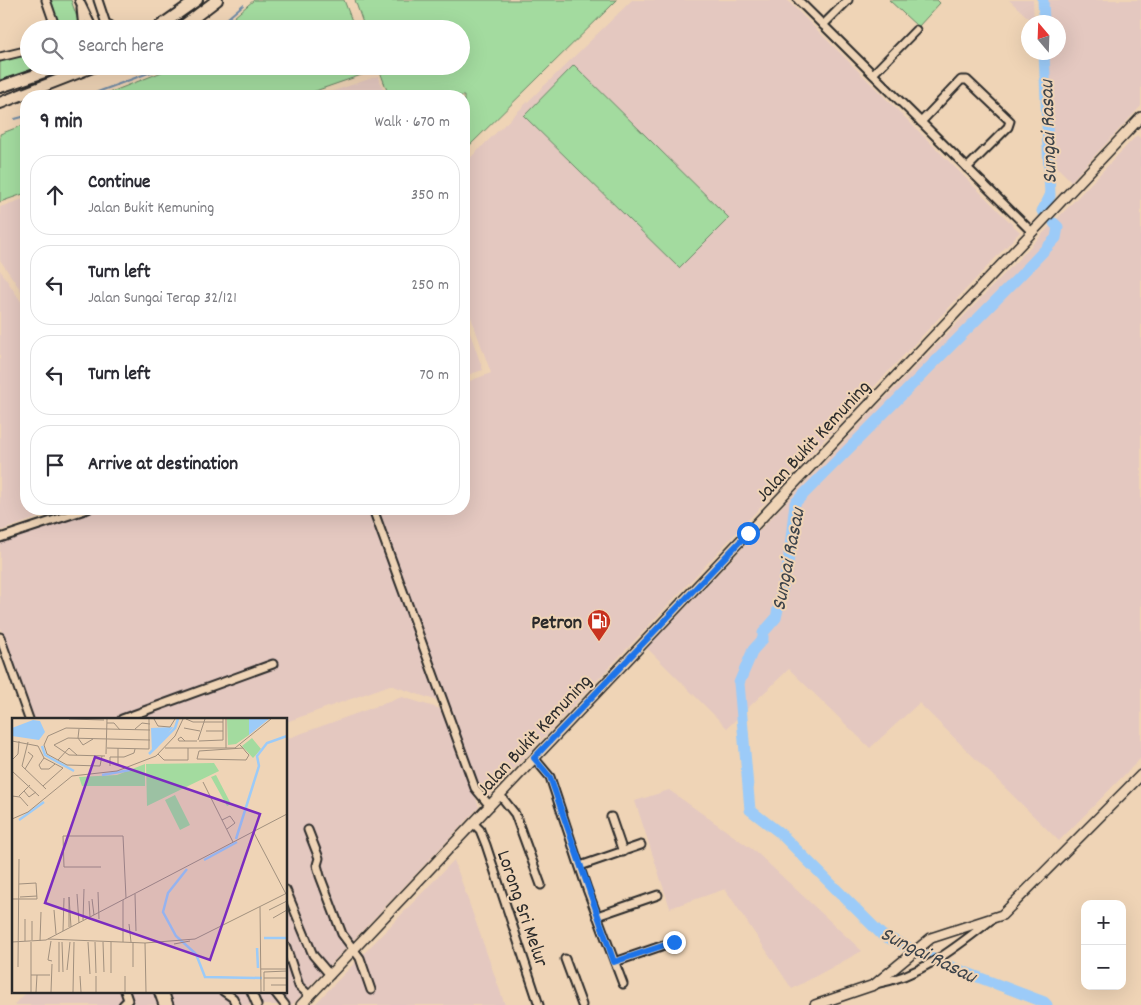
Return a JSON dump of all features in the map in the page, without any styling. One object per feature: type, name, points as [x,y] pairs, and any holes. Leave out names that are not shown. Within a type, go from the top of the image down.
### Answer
[{"type":"main road","points":[[169,20],[197,0]]},
{"type":"main road","points":[[191,20],[217,0]]},
{"type":"main road","points":[[0,87],[35,75]]},
{"type":"main road","points":[[33,90],[72,75]]},
{"type":"main road","points":[[0,103],[20,95]]},
{"type":"main road","name":"Jalan Bukit Kemuning","points":[[301,1005],[1032,232],[1139,124]]},
{"type":"main road","points":[[815,1005],[874,984],[931,938],[1002,915],[1034,885],[1141,775]]},
{"type":"street","points":[[46,0],[53,20]]},
{"type":"street","points":[[98,0],[104,20]]},
{"type":"street","points":[[798,0],[1032,232]]},
{"type":"street","points":[[823,25],[848,0]]},
{"type":"street","points":[[80,2],[83,20]]},
{"type":"street","points":[[80,2],[89,20]]},
{"type":"street","points":[[873,74],[916,30]]},
{"type":"street","points":[[0,57],[20,52]]},
{"type":"street","points":[[920,122],[961,80],[967,80],[1009,118],[1010,125],[967,168]]},
{"type":"street","points":[[0,538],[70,515]]},
{"type":"street","points":[[375,515],[475,788],[490,806]]},
{"type":"street","points":[[0,637],[29,718]]},
{"type":"street","points":[[125,718],[273,664]]},
{"type":"street","points":[[534,758],[550,777],[597,916],[623,984]]},
{"type":"street","points":[[500,795],[515,814],[541,885]]},
{"type":"street","points":[[611,817],[623,852]]},
{"type":"street","name":"Lorong Sri Melur","points":[[474,823],[480,830],[486,845],[539,1005]]},
{"type":"street","points":[[308,830],[319,858],[317,865],[320,876],[342,934],[360,958],[371,990]]},
{"type":"street","points":[[580,866],[641,845]]},
{"type":"street","points":[[288,895],[313,955],[330,975]]},
{"type":"street","points":[[597,916],[658,895]]},
{"type":"street","points":[[874,984],[891,981],[929,966],[993,919]]},
{"type":"street","points":[[614,962],[674,942]]},
{"type":"street","points":[[288,953],[299,986],[310,996]]},
{"type":"street","points":[[565,959],[582,1005]]},
{"type":"street","points":[[123,1005],[128,1000],[125,992]]},
{"type":"street","points":[[158,992],[163,1005]]},
{"type":"street","points":[[164,992],[169,1005]]},
{"type":"street","points":[[224,992],[233,998],[236,1005]]},
{"type":"street","points":[[251,992],[257,1005]]},
{"type":"street","points":[[275,992],[285,1005]]},
{"type":"shaded area","points":[[632,0],[787,0],[1020,232],[488,796],[478,784],[450,705],[390,685],[288,721],[288,718],[34,718],[0,627],[0,541],[77,515],[470,515],[470,381],[491,373],[470,315],[470,158]]},
{"type":"shaded area","points":[[1009,0],[1033,0],[1034,15],[1025,15]]},
{"type":"shaded area","points":[[1048,0],[1141,0],[1141,106],[1071,181],[1053,163],[1049,60],[1066,60],[1066,15],[1048,15]]},
{"type":"shaded area","points":[[378,76],[384,90],[337,90]]},
{"type":"shaded area","points":[[1137,135],[1141,139],[1141,758],[1059,841],[919,703],[870,748],[789,669],[727,728],[647,648]]},
{"type":"shaded area","points":[[20,200],[20,289],[0,260],[0,207]]},
{"type":"shaded area","points":[[0,270],[20,300],[20,515],[46,515],[0,531]]},
{"type":"shaded area","points":[[470,333],[483,370],[470,374]]},
{"type":"shaded area","points":[[402,697],[444,710],[479,807],[292,1005],[14,1005],[27,992],[288,992],[288,738]]},
{"type":"shaded area","points":[[669,790],[756,852],[862,951],[792,989],[725,889],[670,908],[635,801]]},
{"type":"shaded area","points":[[454,860],[505,1005],[314,1005]]},
{"type":"green space","points":[[50,0],[71,0],[78,20],[57,20]]},
{"type":"green space","points":[[254,0],[344,0],[352,20],[231,20]]},
{"type":"green space","points":[[355,0],[617,0],[470,145],[470,90],[387,90],[381,75],[470,75],[470,20],[362,20]]},
{"type":"green space","points":[[889,0],[937,0],[940,3],[918,27]]},
{"type":"green space","points":[[20,55],[20,74],[0,82],[0,61]]},
{"type":"green space","points":[[574,65],[729,218],[679,268],[524,116]]},
{"type":"green space","points":[[154,75],[361,75],[318,90],[116,90]]},
{"type":"green space","points":[[20,126],[20,195],[0,202],[0,134]]},
{"type":"waterway","name":"Sungai Rasau","points":[[1043,0],[1044,15]]},
{"type":"waterway","points":[[226,20],[243,5]]},
{"type":"waterway","name":"Sungai Rasau","points":[[1042,211],[1050,196],[1044,60]]},
{"type":"waterway","points":[[103,90],[143,75]]},
{"type":"waterway","points":[[15,119],[20,118]]},
{"type":"waterway","name":"Sungai Rasau","points":[[1047,1005],[1044,1002],[946,965],[882,935],[780,833],[750,810],[739,683],[753,650],[763,639],[763,633],[776,618],[788,564],[795,503],[1056,238],[1058,227],[1054,223]]},
{"type":"place","name":"Petron","points":[[599,642]]},
{"type":"route","points":[[674,942],[614,962],[587,889],[550,777],[534,758],[748,533]]}]
